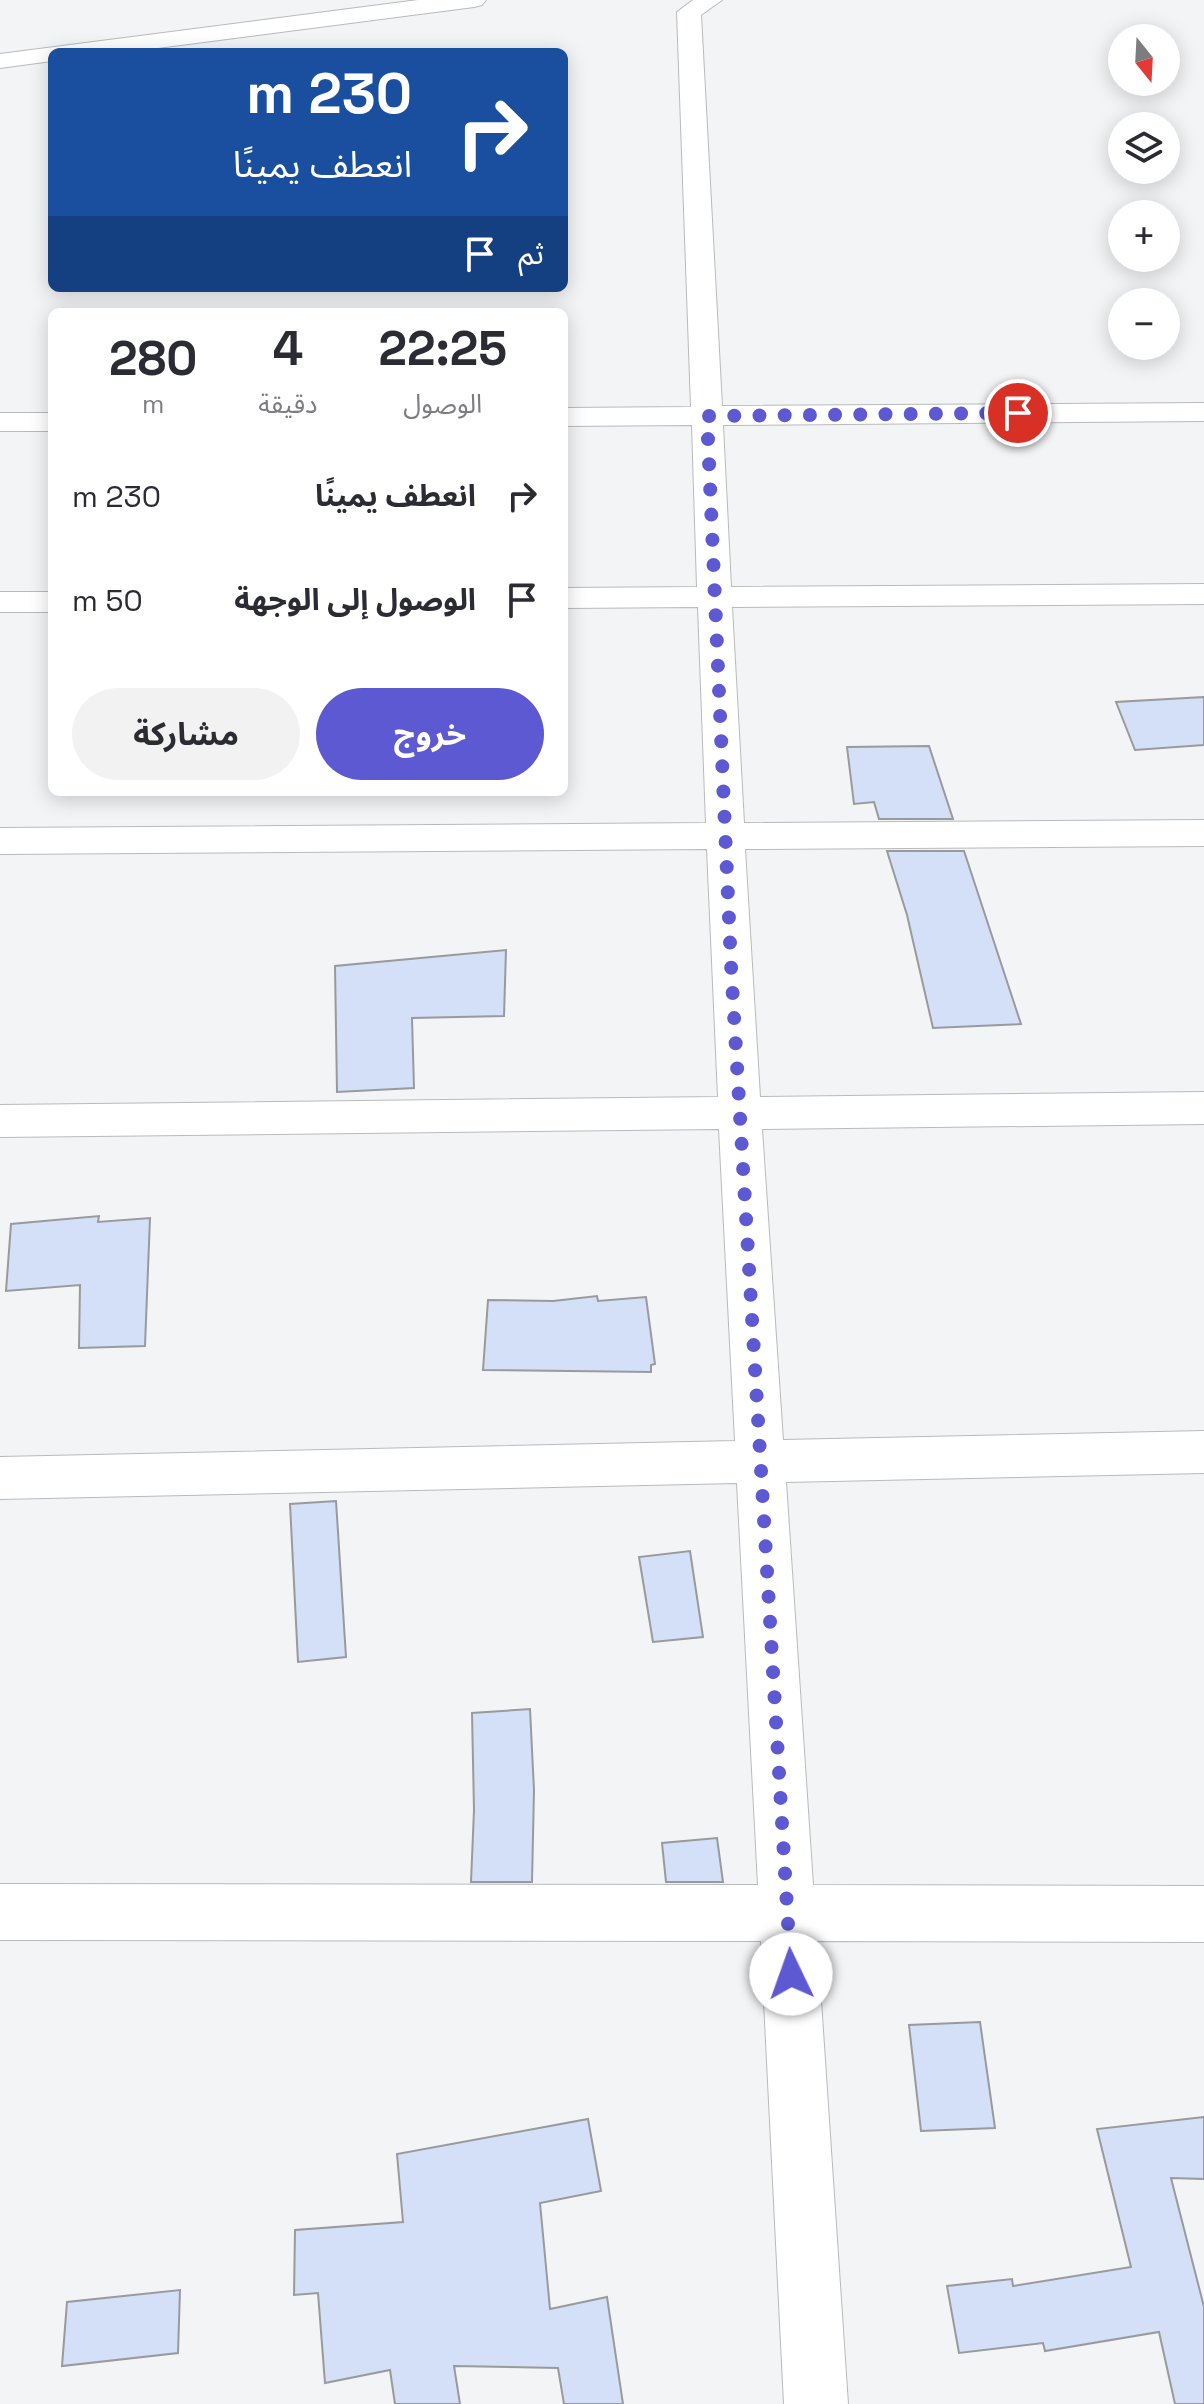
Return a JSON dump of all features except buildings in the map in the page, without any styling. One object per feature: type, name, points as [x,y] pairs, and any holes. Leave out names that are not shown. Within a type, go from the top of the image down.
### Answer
[{"type":"street","points":[[100,48],[474,0]]},
{"type":"street","points":[[710,0],[689,12],[725,836],[816,2404]]},
{"type":"street","points":[[0,61],[48,55]]},
{"type":"street","points":[[568,417],[1204,412]]},
{"type":"street","points":[[0,422],[48,422]]},
{"type":"street","points":[[568,598],[1204,594]]},
{"type":"street","points":[[0,602],[48,602]]},
{"type":"street","points":[[0,841],[1204,833]]},
{"type":"street","points":[[0,1121],[1204,1108]]},
{"type":"street","points":[[0,1478],[1204,1452]]},
{"type":"street","points":[[0,1912],[1204,1914]]},
{"type":"route","points":[[791,1974],[731,965],[707,416],[1018,413]]}]
